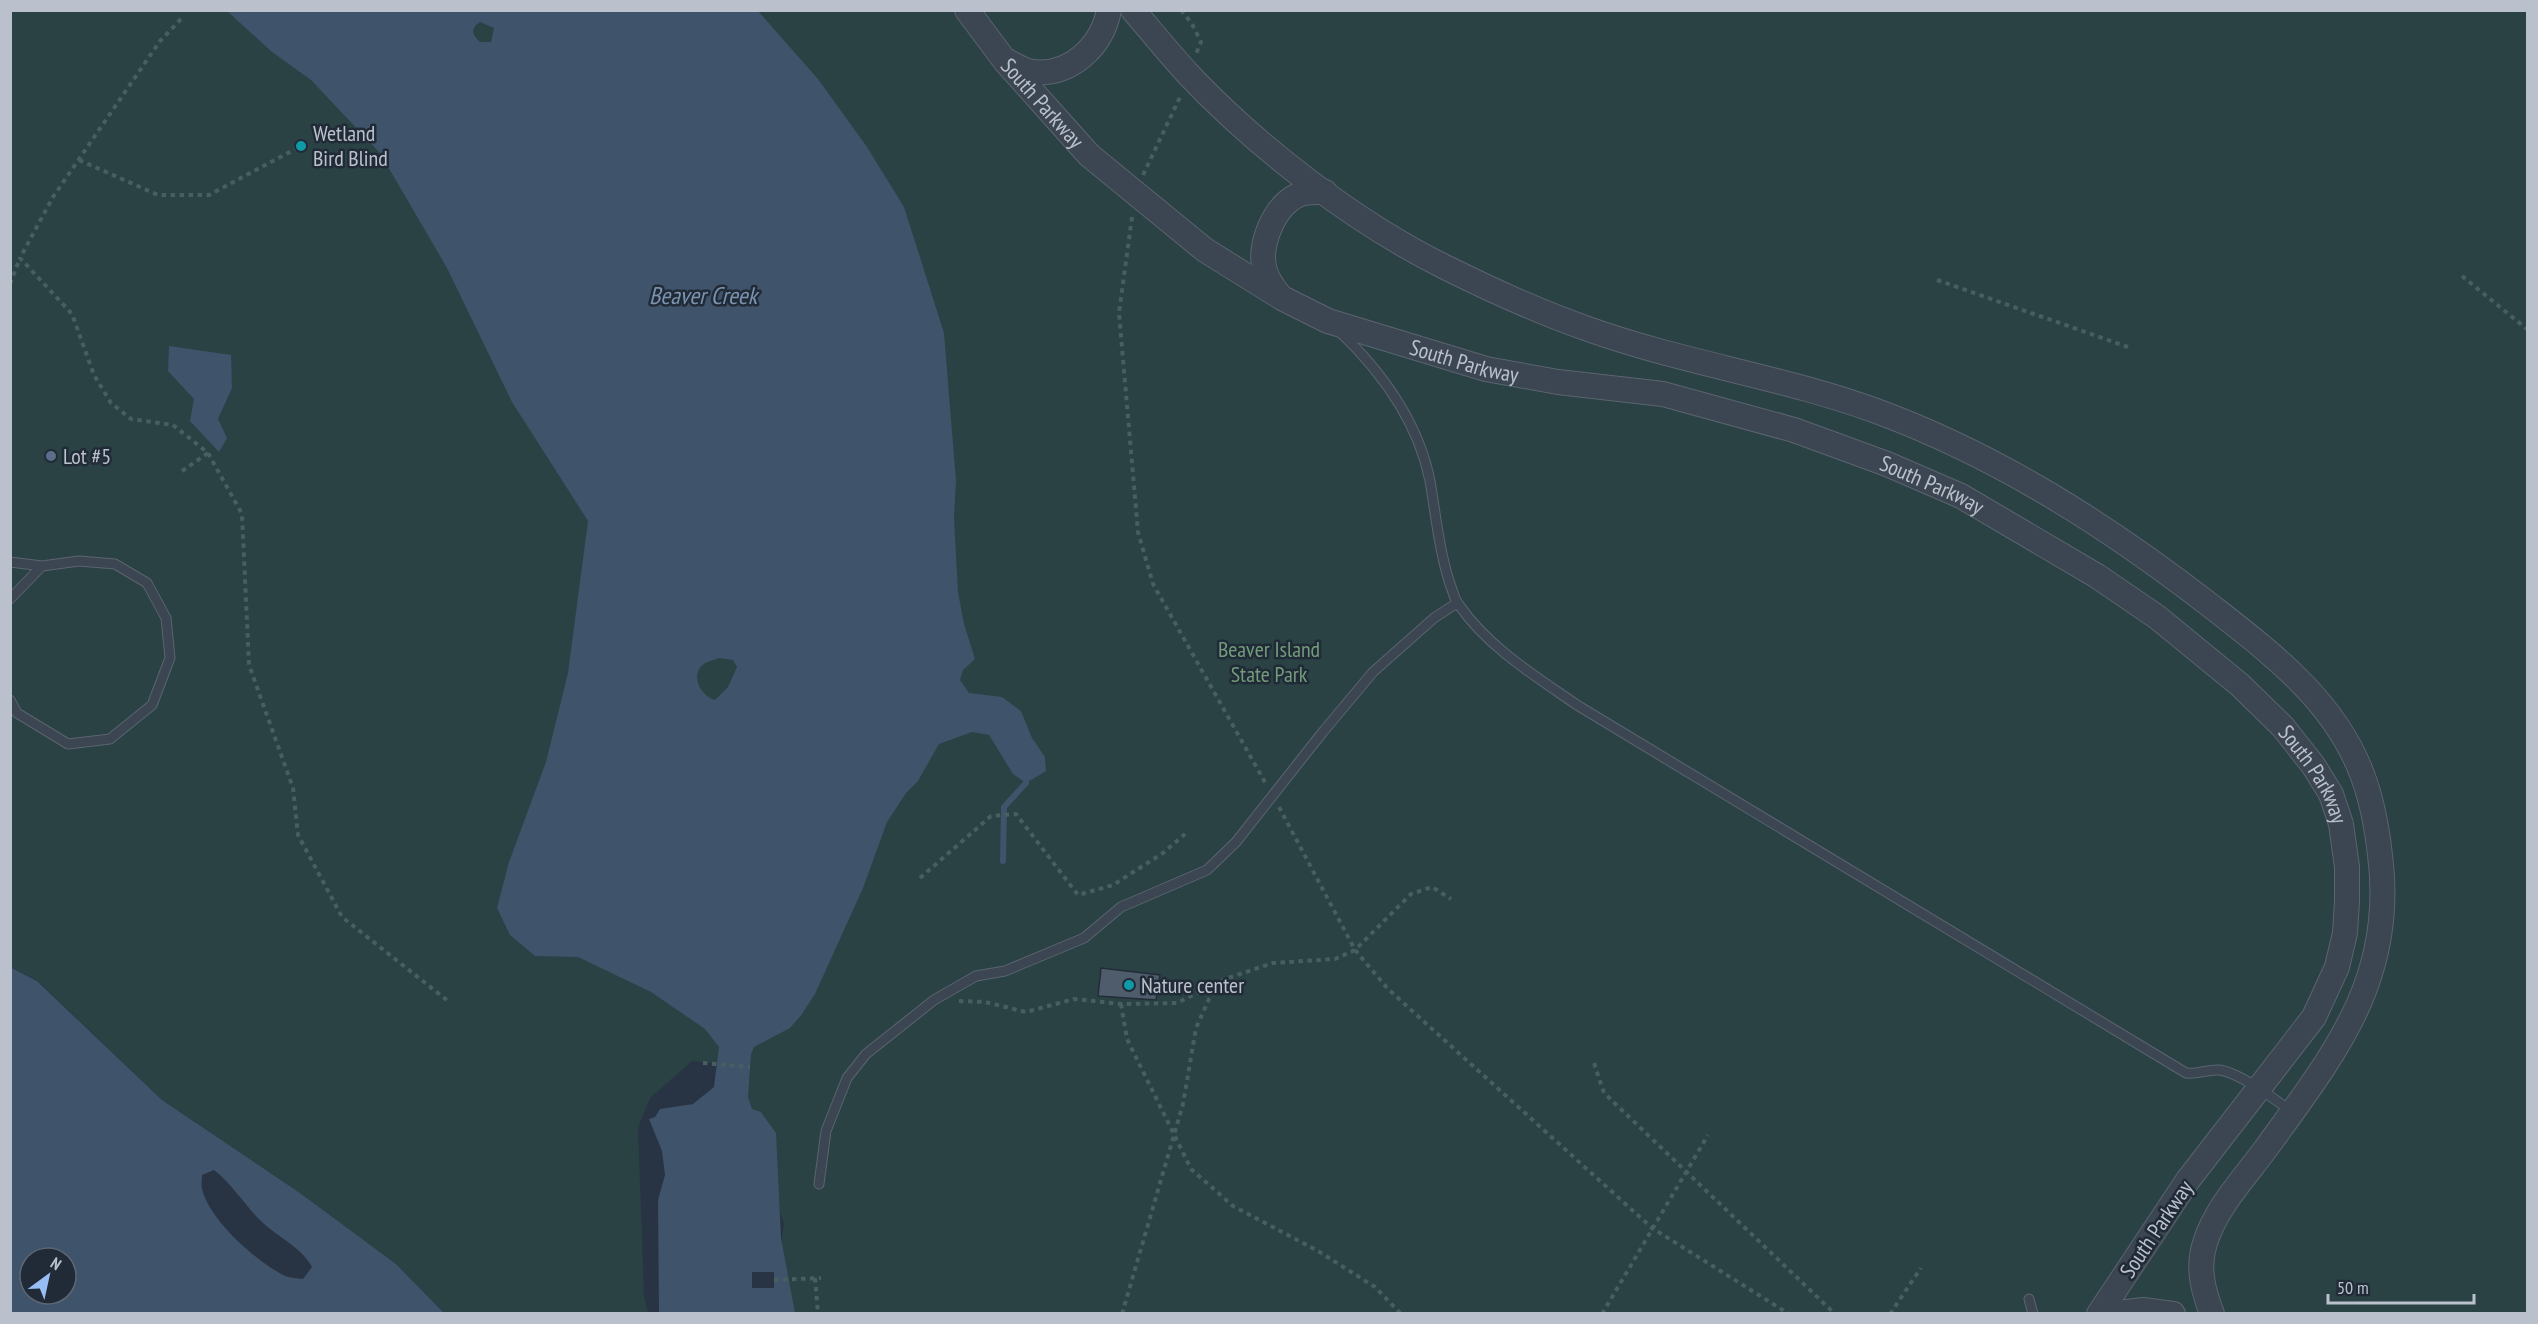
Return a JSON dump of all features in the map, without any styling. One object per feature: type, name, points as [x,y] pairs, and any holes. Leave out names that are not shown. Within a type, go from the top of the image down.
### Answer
[{"type":"street","name":"South Parkway","points":[[967,10],[1005,61],[1089,155],[1205,250],[1282,298],[1328,321],[1486,369],[1558,382],[1663,394],[1794,430],[1887,464],[1961,496],[2097,576],[2166,624],[2240,685],[2283,727],[2313,765],[2331,794],[2341,824],[2348,867],[2344,933],[2337,967],[2314,1017],[2188,1180],[2099,1314]]},
{"type":"street","points":[[1005,61],[1031,72],[1048,72],[1072,64],[1094,46],[1110,10]]},
{"type":"street","name":"South Parkway","points":[[1133,10],[1189,76],[1273,153],[1381,231],[1439,264],[1571,322],[1642,345],[1832,396],[1884,414],[1979,456],[2027,481],[2121,540],[2240,629],[2298,679],[2333,718],[2349,742],[2364,778],[2376,825],[2384,903],[2380,938],[2374,967],[2360,1006],[2337,1047],[2221,1210],[2205,1241],[2201,1267],[2204,1292],[2212,1314]]},
{"type":"street","points":[[1282,298],[1269,282],[1264,269],[1264,248],[1268,232],[1276,215],[1296,195],[1305,192],[1325,192]]},
{"type":"street","points":[[2110,1314],[2144,1310],[2173,1314]]},
{"type":"lane","points":[[1328,321],[1365,356],[1402,407],[1420,446],[1429,479],[1441,554],[1457,603],[1480,631],[1507,654],[1591,713],[2180,1070],[2195,1074],[2205,1070],[2222,1070],[2259,1089],[2292,1112]]},
{"type":"lane","points":[[10,562],[42,566],[79,561],[115,564],[147,583],[166,618],[171,658],[152,705],[110,739],[68,744],[17,713],[10,700]]},
{"type":"lane","points":[[10,599],[42,566]]},
{"type":"lane","points":[[819,1184],[826,1131],[847,1078],[866,1054],[934,1000],[976,976],[1005,971],[1084,938],[1121,907],[1207,870],[1236,842],[1373,672],[1434,618],[1457,603]]},
{"type":"lane","points":[[2028,1299],[2033,1314]]},
{"type":"path","points":[[10,284],[53,197],[160,41],[181,19]]},
{"type":"path","points":[[78,160],[158,195],[209,195],[301,146]]},
{"type":"path","points":[[21,258],[72,314],[94,375],[111,403],[131,419],[173,425],[208,453],[242,514],[249,665],[293,788],[298,835],[342,917],[448,1001]]},
{"type":"path","points":[[2462,276],[2528,330]]},
{"type":"path","points":[[1937,280],[2128,347]]},
{"type":"path","points":[[182,471],[208,453]]},
{"type":"path","points":[[920,878],[991,816],[1016,814],[1078,895],[1113,885],[1163,854],[1185,834]]},
{"type":"path","points":[[934,1000],[985,1002],[1026,1012],[1074,999],[1121,1004],[1177,1003],[1225,979],[1273,963],[1335,959],[1355,950],[1411,894],[1432,887],[1451,899]]},
{"type":"path","points":[[1122,1314],[1183,1104],[1196,1028],[1209,999],[1225,979]]},
{"type":"path","points":[[1121,1004],[1127,1039],[1191,1169],[1233,1206],[1318,1251],[1375,1287],[1401,1314]]},
{"type":"path","points":[[703,1062],[750,1067]]},
{"type":"path","points":[[1594,1063],[1604,1093],[1836,1314]]},
{"type":"path","points":[[1602,1314],[1708,1135]]},
{"type":"path","points":[[1890,1314],[1921,1268]]},
{"type":"path","points":[[815,1278],[818,1314]]},
{"type":"path","points":[[774,1280],[821,1278]]},
{"type":"green space","name":"Beaver Island State Park","points":[[10,11],[2527,11],[2527,1313],[771,1313],[784,1224],[732,1065],[692,1061],[650,1098],[638,1128],[644,1297],[648,1313],[444,1313],[396,1264],[300,1193],[162,1100],[38,981],[11,967]]},
{"type":"water","name":"Beaver Creek","points":[[227,11],[758,11],[818,79],[867,147],[904,207],[944,333],[956,481],[954,518],[958,592],[964,624],[975,659],[963,670],[960,680],[969,693],[1002,697],[1021,711],[1032,738],[1045,757],[1046,771],[1026,783],[1013,774],[989,735],[972,732],[939,744],[918,781],[906,793],[887,822],[863,888],[815,994],[790,1028],[754,1047],[751,1054],[748,1097],[752,1109],[761,1112],[776,1133],[781,1238],[795,1313],[659,1313],[658,1200],[665,1175],[662,1151],[649,1119],[655,1117],[660,1109],[693,1104],[714,1087],[719,1047],[705,1029],[651,992],[578,957],[535,956],[510,935],[497,908],[509,862],[546,762],[568,673],[588,521],[512,402],[447,268],[380,153],[311,80],[272,52]],"holes":[[[480,22],[494,28],[491,42],[480,42],[475,37],[473,29]],[[719,658],[733,660],[737,667],[728,687],[715,700],[705,694],[697,678],[700,668],[705,663]]]},
{"type":"water","points":[[169,346],[231,355],[232,388],[218,419],[227,438],[219,452],[190,421],[194,399],[168,371]]},
{"type":"water","points":[[10,967],[37,981],[162,1100],[300,1193],[396,1264],[444,1313],[11,1313]],"holes":[[[214,1170],[259,1219],[307,1259],[312,1267],[303,1279],[287,1277],[273,1269],[248,1250],[224,1227],[207,1201],[202,1187],[202,1175]]]},
{"type":"pier","points":[[752,1272],[774,1272],[774,1288],[752,1288]]},
{"type":"building","name":"Nature center","points":[[1101,968],[1160,975],[1156,1000],[1098,996]]},
{"type":"waterway","points":[[1003,861],[1004,807],[1026,783]]},
{"type":"place","name":"Wetland Bird Blind","points":[[301,146]]},
{"type":"place","name":"Lot #5","points":[[51,456]]},
{"type":"place","name":"Nature center","points":[[1129,985]]}]
